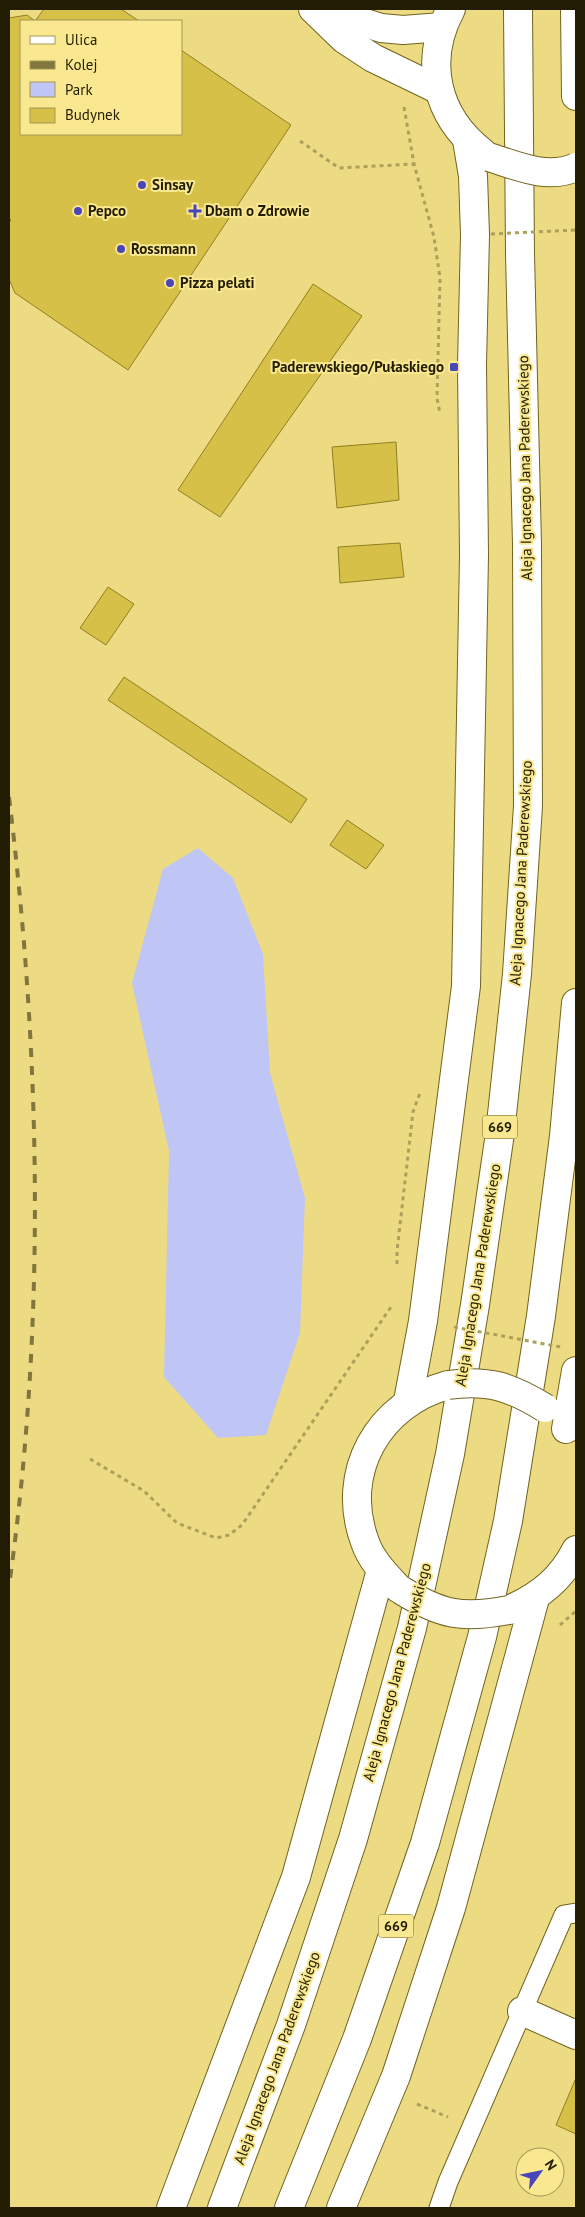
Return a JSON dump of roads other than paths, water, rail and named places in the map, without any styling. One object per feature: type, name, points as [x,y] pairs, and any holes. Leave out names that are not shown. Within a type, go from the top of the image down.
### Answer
[{"type":"main road","name":"Aleja Ignacego Jana Paderewskiego","points":[[222,2208],[291,2025],[353,1839],[412,1628],[450,1454],[475,1305],[500,1133],[517,974],[528,806],[527,554],[520,254],[518,9]]},
{"type":"main road","points":[[575,9],[576,96]]},
{"type":"main road","points":[[328,10],[381,28],[403,30],[446,18]]},
{"type":"main road","points":[[328,10],[344,39],[373,58],[439,90]]},
{"type":"main road","points":[[446,18],[437,44],[436,64],[439,90],[446,111],[467,140],[489,157],[535,172],[570,170],[576,167]]},
{"type":"main road","points":[[408,1402],[423,1321],[466,986],[473,635],[472,365],[474,235],[474,176],[467,140]]},
{"type":"main road","name":"669","points":[[289,2208],[357,2039],[425,1843],[482,1637],[508,1520],[541,1316],[564,1136],[576,1003]]},
{"type":"main road","points":[[571,1439],[576,1371]]},
{"type":"main road","points":[[571,1439],[545,1408],[520,1392],[492,1384],[463,1382],[434,1388],[408,1402],[384,1422],[367,1450],[358,1480],[357,1512],[365,1543],[381,1570],[401,1590],[426,1605],[453,1614],[481,1615],[509,1610],[535,1598],[554,1583],[574,1559]]},
{"type":"main road","points":[[171,2208],[296,1877],[381,1570]]},
{"type":"main road","points":[[340,2208],[396,2076],[450,1908],[535,1598]]},
{"type":"main road","points":[[522,2011],[576,2035]]},
{"type":"lane","points":[[439,2208],[448,2182],[564,1916],[576,1914]]},
{"type":"railway","points":[[9,797],[20,895],[28,994],[35,1192],[34,1290],[29,1389],[21,1488],[9,1586]]},
{"type":"place","name":"Sinsay","points":[[142,185]]},
{"type":"place","name":"Pepco","points":[[78,211]]},
{"type":"place","name":"Dbam o Zdrowie","points":[[195,211]]},
{"type":"place","name":"Rossmann","points":[[121,249]]},
{"type":"place","name":"Pizza pelati","points":[[170,283]]},
{"type":"place","name":"Paderewskiego/Pułaskiego","points":[[454,367]]}]
